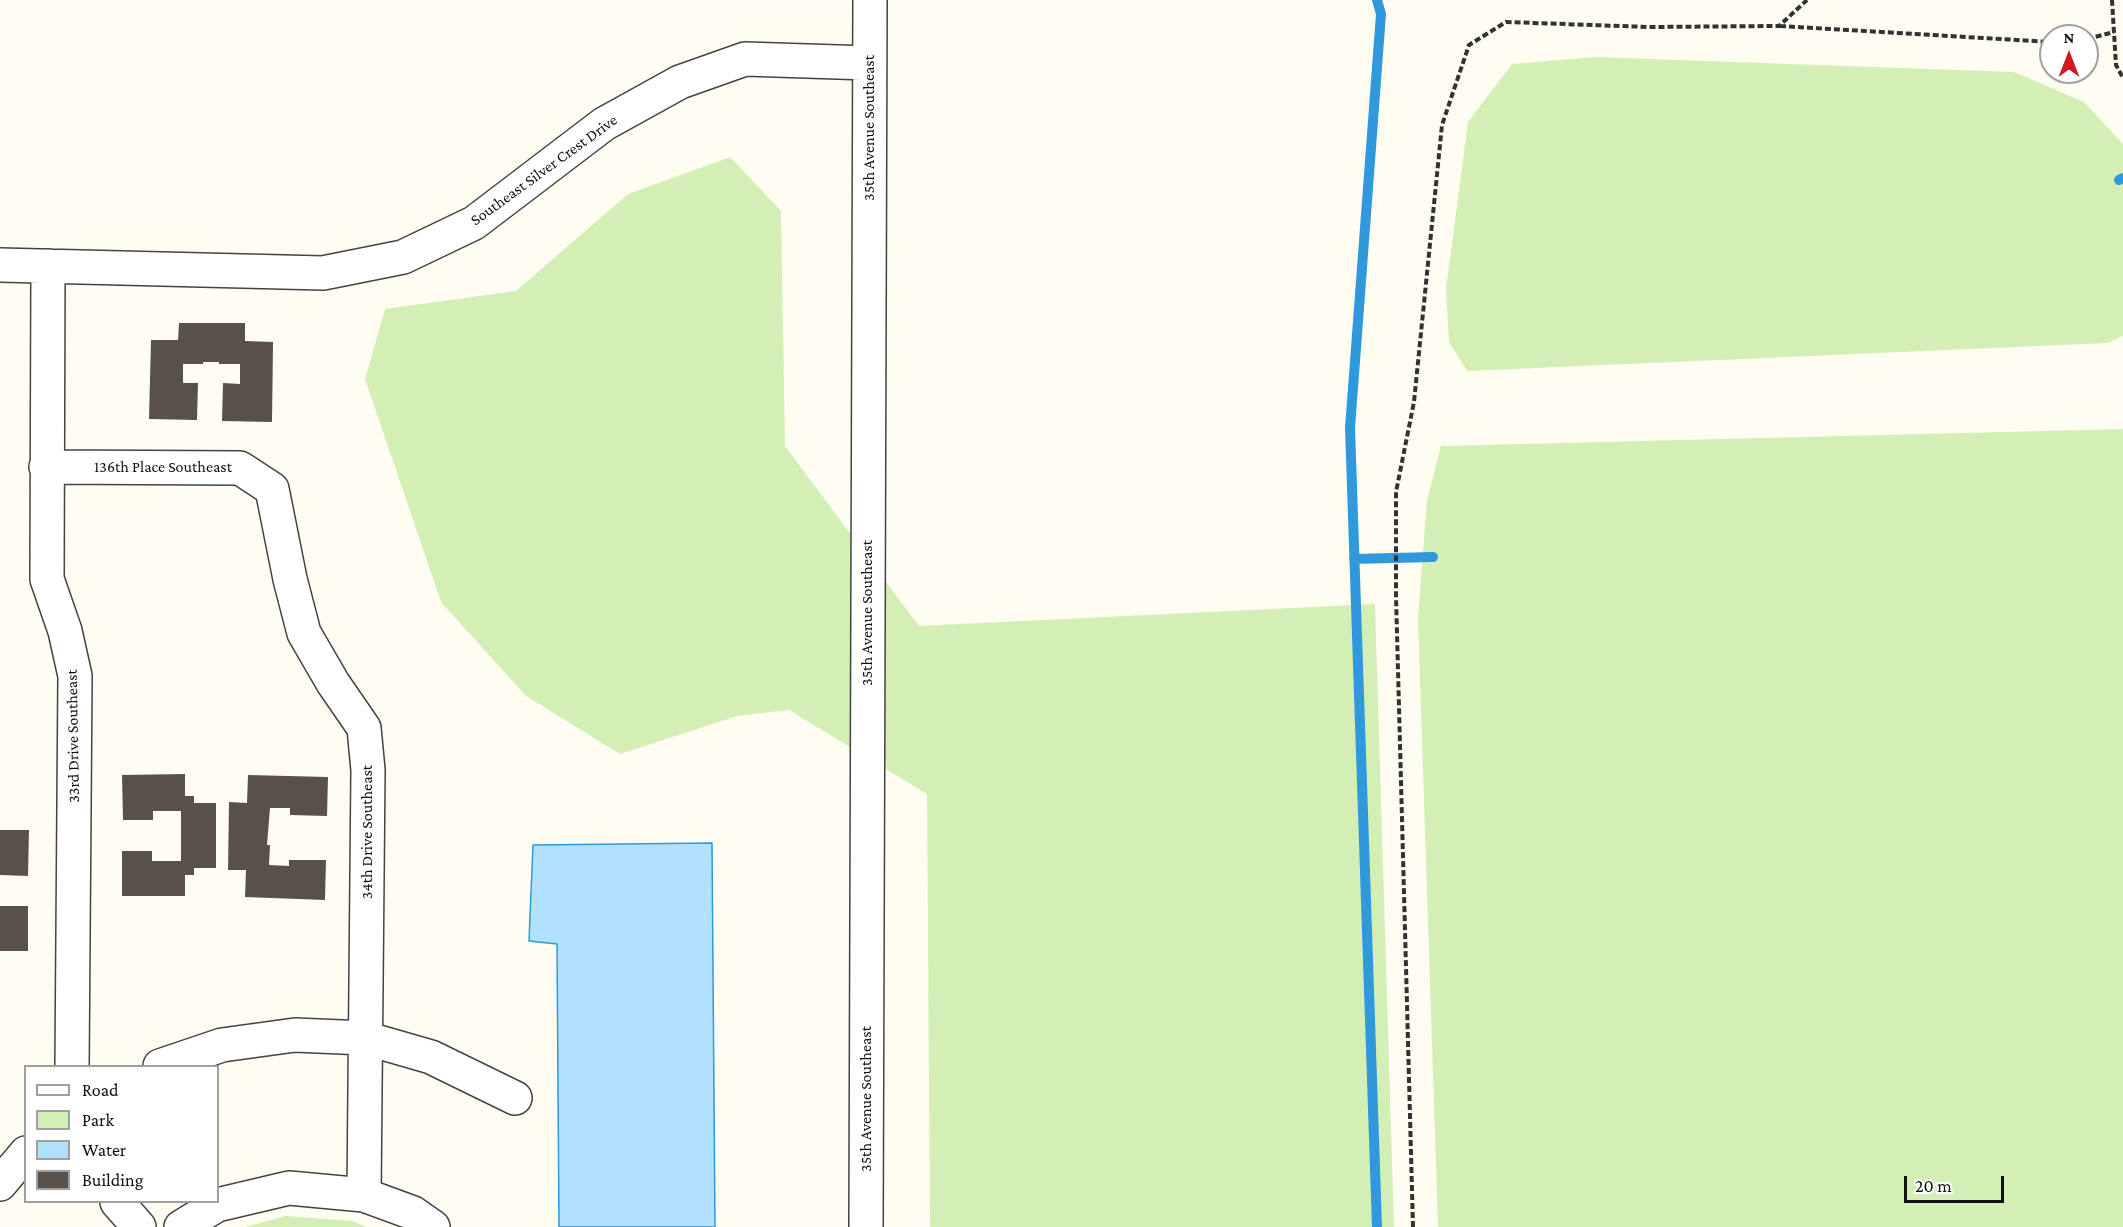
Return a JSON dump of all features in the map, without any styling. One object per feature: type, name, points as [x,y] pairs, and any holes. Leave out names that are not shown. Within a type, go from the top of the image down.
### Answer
[{"type":"street","name":"35th Avenue Southeast","points":[[866,1227],[870,0]]},
{"type":"street","name":"Southeast Silver Crest Drive","points":[[0,265],[323,273],[402,257],[474,222],[604,124],[680,82],[745,59],[869,63]]},
{"type":"street","name":"33rd Drive Southeast","points":[[48,266],[47,579],[65,631],[75,676],[72,1065]]},
{"type":"street","name":"136th Place Southeast","points":[[46,467],[240,468],[272,489]]},
{"type":"street","name":"34th Drive Southeast","points":[[272,489],[290,579],[304,633],[333,683],[364,728],[368,770],[364,1195]]},
{"type":"street","points":[[163,1065],[222,1045],[295,1035],[365,1038],[431,1057],[515,1098]]},
{"type":"street","points":[[0,1184],[24,1155]]},
{"type":"street","points":[[181,1227],[217,1205],[290,1188],[364,1195],[413,1214],[433,1227]]},
{"type":"street","points":[[118,1203],[139,1227]]},
{"type":"path","points":[[1779,26],[1807,0]]},
{"type":"path","points":[[2112,0],[2116,65],[2123,78]]},
{"type":"path","points":[[1413,1227],[1396,596],[1396,492],[1414,402],[1442,125],[1469,45],[1506,22],[1650,27],[1779,26],[2039,41]]},
{"type":"path","points":[[2099,36],[2114,32]]},
{"type":"green space","points":[[1595,57],[2014,72],[2084,102],[2123,144],[2123,336],[2107,343],[1467,371],[1449,342],[1446,289],[1468,122],[1512,64]]},
{"type":"green space","points":[[730,157],[781,211],[785,446],[919,626],[1375,604],[1394,1227],[930,1227],[927,794],[789,710],[737,716],[620,754],[526,696],[441,602],[365,379],[385,309],[516,291],[628,194]]},
{"type":"green space","points":[[2123,429],[2123,1227],[1438,1227],[1418,618],[1427,500],[1441,446]]},
{"type":"green space","points":[[286,1216],[353,1221],[366,1227],[245,1227]]},
{"type":"water","points":[[712,843],[715,1227],[559,1227],[557,944],[529,941],[533,845]]},
{"type":"building","points":[[179,323],[245,323],[245,341],[273,342],[272,422],[222,421],[223,383],[240,384],[240,364],[219,364],[219,362],[183,364],[183,383],[198,383],[197,420],[149,419],[151,340],[178,340]]},
{"type":"building","points":[[185,774],[185,796],[194,796],[194,803],[216,803],[216,868],[194,868],[194,875],[185,875],[185,896],[122,896],[122,851],[152,851],[152,861],[181,861],[181,811],[153,811],[153,820],[123,820],[122,775]]},
{"type":"building","points":[[248,775],[328,777],[327,816],[290,815],[290,808],[270,808],[267,845],[270,845],[269,865],[289,866],[289,860],[326,860],[325,900],[245,897],[246,870],[228,870],[229,802],[247,803]]},
{"type":"building","points":[[0,830],[29,830],[28,876],[0,875]]},
{"type":"building","points":[[0,906],[28,906],[28,951],[0,951]]},
{"type":"waterway","points":[[1377,0],[1381,14],[1350,428],[1377,1227]]},
{"type":"waterway","points":[[2119,180],[2123,178]]},
{"type":"waterway","points":[[1354,559],[1433,557]]}]
